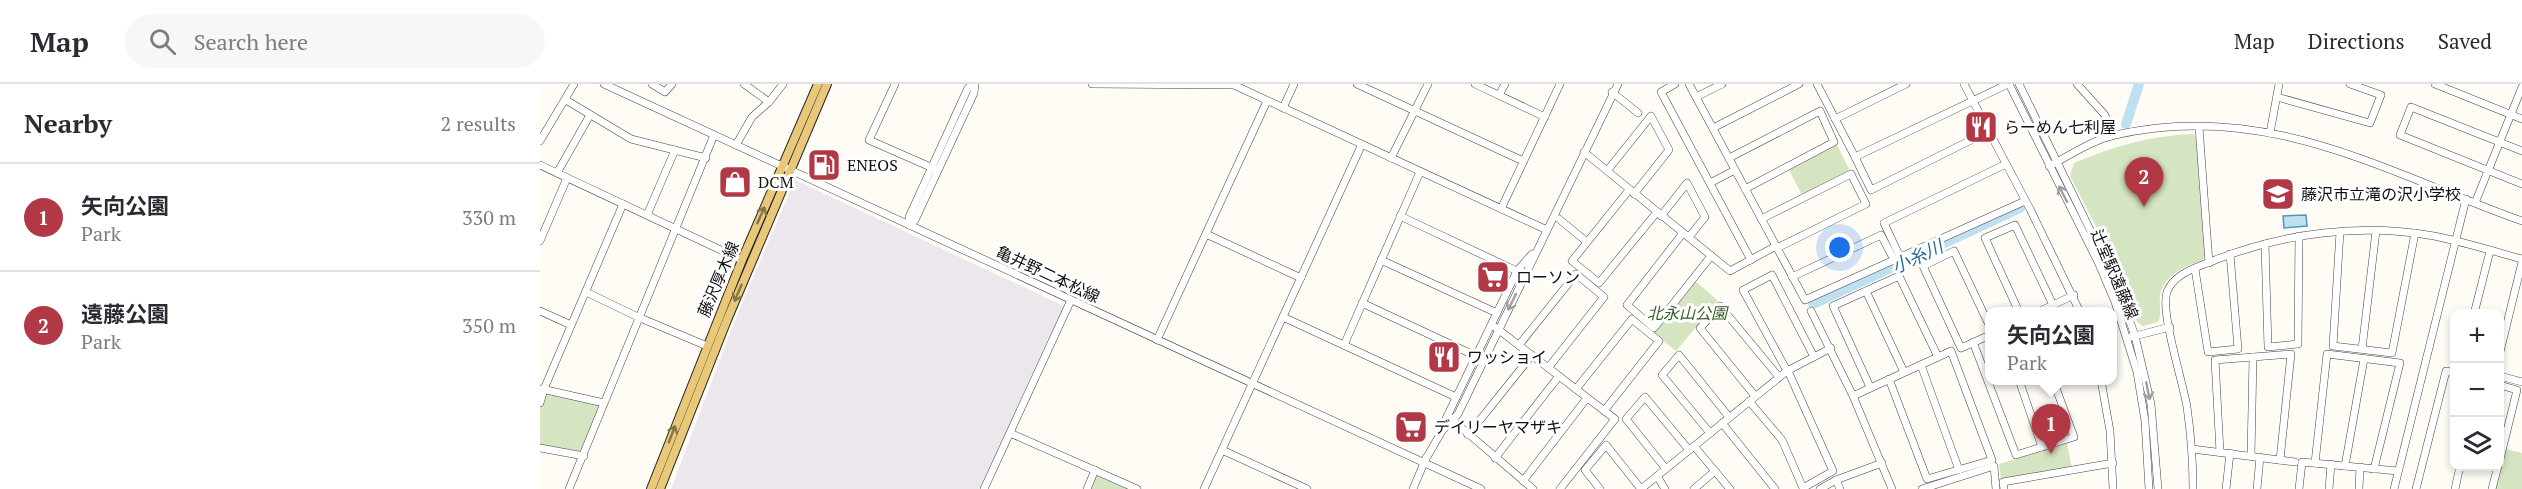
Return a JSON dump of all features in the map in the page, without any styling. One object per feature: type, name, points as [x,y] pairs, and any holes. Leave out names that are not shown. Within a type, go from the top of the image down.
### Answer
[{"type":"main road","name":"藤沢厚木線","points":[[660,489],[818,84]]},
{"type":"main road","name":"藤沢厚木線","points":[[651,489],[742,260],[827,84]]},
{"type":"street","points":[[540,141],[574,84]]},
{"type":"street","name":"亀井野二本松線","points":[[604,84],[1481,489]]},
{"type":"street","points":[[652,84],[665,92],[672,84]]},
{"type":"street","points":[[744,84],[769,102]]},
{"type":"street","points":[[736,146],[752,117],[769,102],[783,84]]},
{"type":"street","points":[[895,84],[869,140],[935,169]]},
{"type":"street","points":[[909,225],[909,217],[935,169],[968,88],[974,84]]},
{"type":"street","points":[[1092,84],[1235,85],[1547,230]]},
{"type":"street","points":[[1283,108],[1294,84]]},
{"type":"street","points":[[1357,84],[1523,161]]},
{"type":"street","points":[[1391,158],[1428,84]]},
{"type":"street","points":[[1475,84],[1545,117]]},
{"type":"street","points":[[1499,95],[1505,84]]},
{"type":"street","points":[[1501,209],[1560,84]]},
{"type":"street","points":[[1413,489],[1424,462],[1499,330],[1612,92],[1618,84]]},
{"type":"street","points":[[1674,84],[1661,92],[1751,260]]},
{"type":"street","points":[[1689,84],[1804,300],[2025,201]]},
{"type":"street","points":[[1696,97],[1722,84]]},
{"type":"street","points":[[1713,128],[1799,84]]},
{"type":"street","points":[[1817,84],[1871,190],[1989,131]]},
{"type":"street","points":[[1835,119],[1906,84]]},
{"type":"street","points":[[1964,84],[2078,307]]},
{"type":"street","points":[[1855,158],[2009,84]]},
{"type":"street","name":"辻堂駅遠藤線","points":[[2009,84],[2118,287],[2136,336],[2151,404],[2158,489]]},
{"type":"street","name":"辻堂駅遠藤線","points":[[2019,84],[2052,164],[2098,262],[2115,307]]},
{"type":"street","points":[[2077,84],[2105,115],[2112,136]]},
{"type":"street","points":[[2270,133],[2279,84]]},
{"type":"street","points":[[2277,97],[2370,123],[2381,95],[2350,84]]},
{"type":"street","points":[[2435,84],[2522,119]]},
{"type":"street","points":[[2475,203],[2522,87],[2516,84]]},
{"type":"street","points":[[1612,92],[1635,107]]},
{"type":"street","points":[[566,100],[631,139],[706,158]]},
{"type":"street","points":[[1158,340],[1267,101]]},
{"type":"street","points":[[2522,151],[2411,107],[2400,135],[2522,184]]},
{"type":"street","points":[[1729,158],[1820,111],[1834,142],[1745,189]]},
{"type":"street","points":[[557,173],[590,116]]},
{"type":"street","points":[[1606,171],[1651,116],[1669,150],[1572,261],[1599,283],[1687,183],[1706,217],[1686,235],[1627,305],[1654,327],[1711,256]]},
{"type":"street","points":[[2052,164],[2112,136],[2159,128],[2199,127],[2270,133],[2348,153],[2522,221]]},
{"type":"street","points":[[2199,127],[2209,263]]},
{"type":"street","points":[[568,489],[584,456],[638,317],[714,135]]},
{"type":"street","points":[[1204,489],[1362,144]]},
{"type":"street","points":[[647,215],[675,150]]},
{"type":"street","points":[[1584,152],[1730,271],[1866,204],[1851,174],[1761,219]]},
{"type":"street","points":[[1897,258],[1884,223],[2006,164]]},
{"type":"street","points":[[540,165],[742,260]]},
{"type":"street","points":[[1710,183],[1735,170]]},
{"type":"street","points":[[1344,345],[1420,172]]},
{"type":"street","points":[[540,241],[567,178]]},
{"type":"street","points":[[2394,489],[2466,200]]},
{"type":"street","points":[[540,403],[542,389],[623,204]]},
{"type":"street","points":[[1400,216],[1517,271]]},
{"type":"street","points":[[1559,219],[1587,242]]},
{"type":"street","points":[[2017,307],[1985,238],[2015,225],[2053,305]]},
{"type":"street","points":[[1450,418],[1456,398],[1517,271],[1533,253],[1547,230]]},
{"type":"street","points":[[2362,350],[2376,231]]},
{"type":"street","points":[[2193,489],[2192,449],[2182,381],[2166,309],[2167,292],[2177,278],[2230,254],[2300,236],[2376,231],[2415,234],[2455,241],[2522,261],[2504,332]]},
{"type":"street","points":[[2340,232],[2333,346],[2392,353],[2415,234]]},
{"type":"street","points":[[1206,234],[1301,278]]},
{"type":"street","points":[[1792,277],[1881,235],[1897,258]]},
{"type":"street","points":[[2265,244],[2268,347],[2298,344],[2300,236]]},
{"type":"street","points":[[1985,318],[1954,250],[1923,266],[1961,348],[1985,336]]},
{"type":"street","points":[[2475,309],[2490,250]]},
{"type":"street","points":[[2195,269],[2208,352],[2238,349],[2230,254]]},
{"type":"street","points":[[1381,260],[1497,313]]},
{"type":"street","points":[[1519,345],[1576,273],[1604,297],[1548,368]]},
{"type":"street","points":[[1779,377],[1720,306],[1700,328],[1782,440],[1803,488],[1833,471],[1787,371],[1743,290],[1772,275],[1815,357]]},
{"type":"street","points":[[1870,387],[1833,306],[1899,276],[1938,357]]},
{"type":"street","points":[[1866,291],[1904,372]]},
{"type":"street","points":[[586,292],[706,346]]},
{"type":"street","points":[[2049,307],[2074,295]]},
{"type":"street","points":[[984,489],[1071,300]]},
{"type":"street","points":[[1362,303],[1476,356]]},
{"type":"street","points":[[540,311],[571,325]]},
{"type":"street","points":[[1811,311],[1853,396],[1892,489]]},
{"type":"street","name":"辻堂駅遠藤線","points":[[2117,312],[2137,372],[2145,420],[2149,489]]},
{"type":"street","points":[[1283,317],[1456,398]]},
{"type":"street","points":[[1576,389],[1632,319],[1659,341],[1604,411]]},
{"type":"street","points":[[1491,325],[1615,419],[1560,489]]},
{"type":"street","points":[[2127,338],[2170,327]]},
{"type":"street","points":[[1973,342],[1985,373]]},
{"type":"street","points":[[1600,489],[1585,470],[1606,446],[1641,489],[1787,371],[1831,348]]},
{"type":"street","points":[[1853,396],[1870,387],[1952,351],[1992,460],[1927,479],[1889,379]]},
{"type":"street","points":[[2220,452],[2215,360],[2291,354],[2280,460]]},
{"type":"street","points":[[2315,463],[2327,354],[2400,363],[2374,469]]},
{"type":"street","points":[[1468,435],[1532,355]]},
{"type":"street","points":[[1710,433],[1662,375],[1679,355],[1730,417]]},
{"type":"street","points":[[2251,456],[2253,357]]},
{"type":"street","points":[[2345,466],[2364,359]]},
{"type":"street","points":[[1921,365],[1959,470]]},
{"type":"street","points":[[2416,489],[2446,371],[2450,372]]},
{"type":"street","points":[[1495,458],[1559,376]]},
{"type":"street","points":[[2504,377],[2522,382]]},
{"type":"street","points":[[1990,385],[2016,454],[2074,437],[2054,385]]},
{"type":"street","points":[[2020,385],[2042,447]]},
{"type":"street","points":[[2102,385],[2113,464],[2113,489]]},
{"type":"street","points":[[2504,386],[2517,390],[2504,440]]},
{"type":"street","points":[[542,389],[604,403]]},
{"type":"street","points":[[1666,469],[1626,419],[1645,397],[1730,489]]},
{"type":"street","points":[[1523,482],[1587,398]]},
{"type":"street","points":[[1450,418],[1533,489]]},
{"type":"street","points":[[1722,423],[1775,489]]},
{"type":"street","points":[[1010,433],[1137,489]]},
{"type":"street","points":[[540,447],[584,456]]},
{"type":"street","points":[[2192,449],[2295,462]]},
{"type":"street","points":[[1222,450],[1307,489]]},
{"type":"street","points":[[2226,489],[2230,453]]},
{"type":"street","points":[[2257,489],[2260,457]]},
{"type":"street","points":[[2299,489],[2302,462],[2398,471]]},
{"type":"street","points":[[1820,489],[1836,480],[1882,463]]},
{"type":"street","points":[[2004,489],[2003,482],[2113,464]]},
{"type":"street","points":[[2329,489],[2331,464]]},
{"type":"street","points":[[1922,489],[1994,466],[1996,489]]},
{"type":"street","points":[[2359,489],[2360,467]]},
{"type":"street","points":[[1087,489],[1095,470]]},
{"type":"street","points":[[1694,489],[1715,471]]},
{"type":"street","points":[[2455,489],[2459,471]]},
{"type":"street","points":[[2492,489],[2497,471]]},
{"type":"street","points":[[1657,476],[1665,489]]},
{"type":"street","points":[[1283,489],[1287,480]]},
{"type":"street","points":[[1836,480],[1840,489]]},
{"type":"shaded area","points":[[795,180],[1066,307],[979,489],[671,489],[737,315]]},
{"type":"green space","points":[[2193,134],[2196,137],[2205,256],[2203,260],[2182,269],[2165,283],[2160,297],[2158,322],[2143,326],[2137,322],[2102,238],[2070,176],[2074,163],[2103,152],[2147,140]]},
{"type":"green space","points":[[1837,145],[1850,171],[1802,195],[1789,170]]},
{"type":"green space","name":"北永山公園","points":[[1693,279],[1718,301],[1676,351],[1651,331]]},
{"type":"green space","points":[[544,389],[604,403],[584,456],[540,448],[540,403]]},
{"type":"green space","points":[[2067,444],[2072,468],[2001,479],[1999,464]]},
{"type":"green space","points":[[2505,449],[2522,453],[2522,489],[2495,489],[2500,471],[2504,471]]},
{"type":"green space","points":[[1095,470],[1137,489],[1087,489]]},
{"type":"water","points":[[2306,215],[2307,226],[2284,228],[2283,216]]},
{"type":"waterway","name":"小糸川","points":[[2126,124],[2139,84]]},
{"type":"waterway","name":"小糸川","points":[[1813,304],[2020,208]]},
{"type":"place","name":"らーめん七利屋","points":[[1981,127]]},
{"type":"place","name":"ENEOS","points":[[824,165]]},
{"type":"place","name":"DCM","points":[[735,182]]},
{"type":"place","name":"藤沢市立滝の沢小学校","points":[[2278,194]]},
{"type":"place","name":"遠藤公園","points":[[2144,207]]},
{"type":"place","name":"ローソン","points":[[1493,277]]},
{"type":"place","name":"ワッショイ","points":[[1444,357]]},
{"type":"place","name":"デイリーヤマザキ","points":[[1411,427]]},
{"type":"place","name":"矢向公園","points":[[2051,454]]}]
